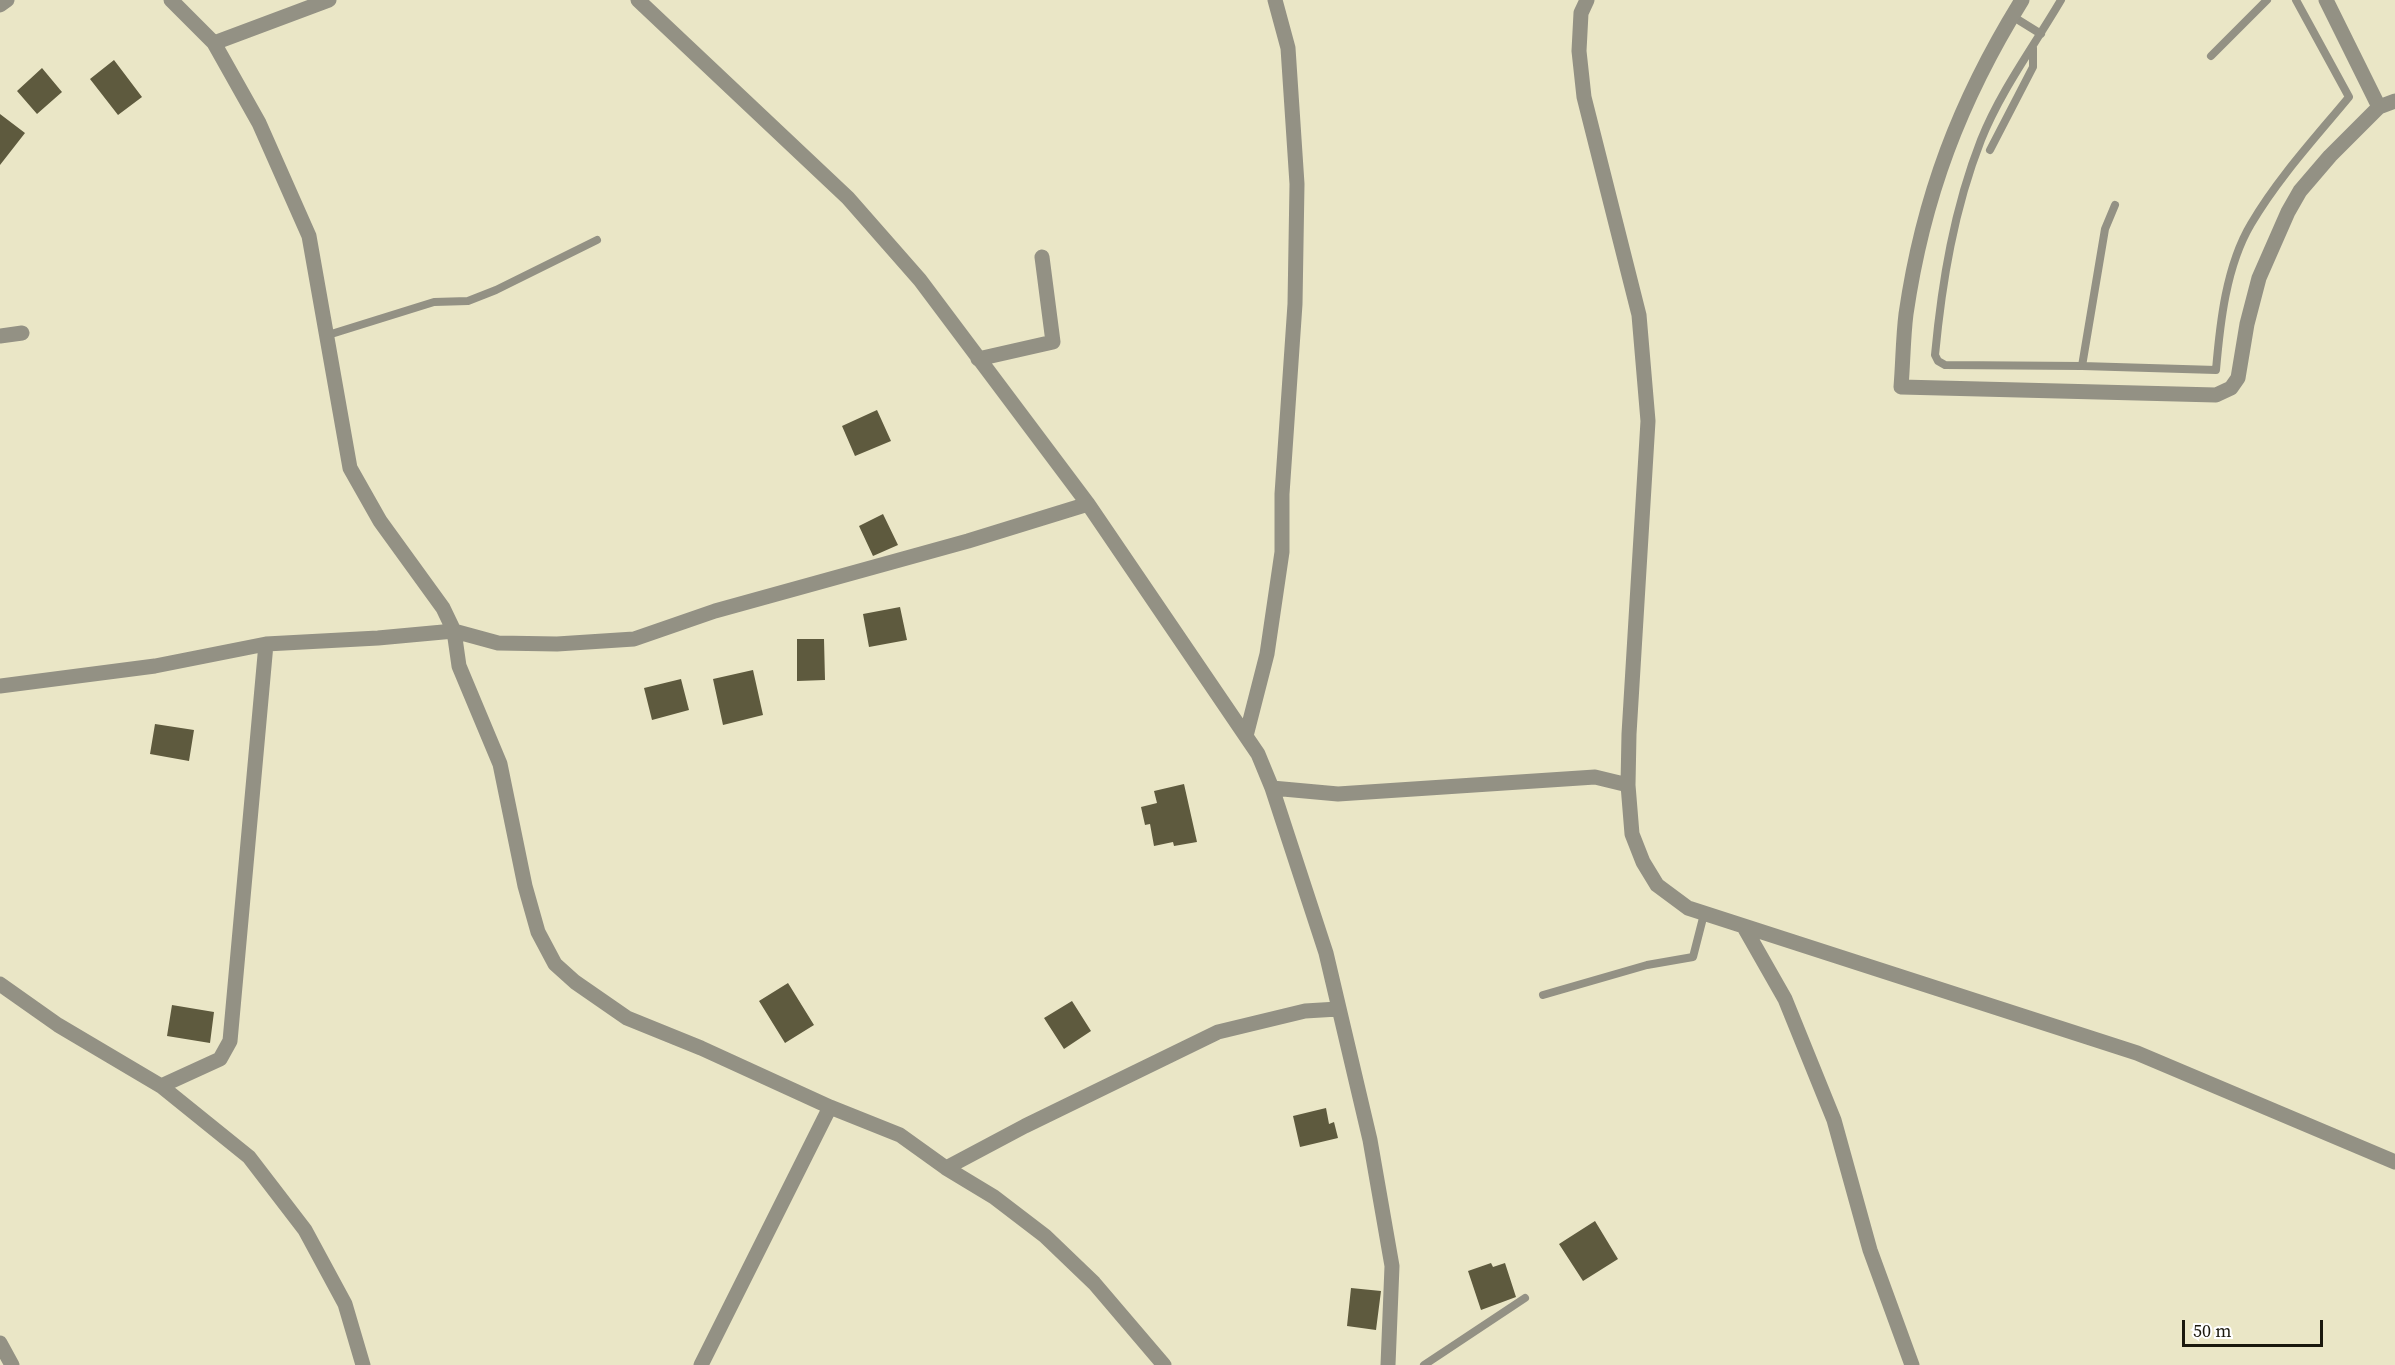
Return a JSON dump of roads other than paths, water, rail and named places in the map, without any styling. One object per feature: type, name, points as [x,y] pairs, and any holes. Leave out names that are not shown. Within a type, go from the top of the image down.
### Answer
[{"type":"street","points":[[0,5],[7,0]]},
{"type":"street","points":[[171,0],[214,43],[259,123],[309,236],[350,468],[380,521],[443,608],[454,631],[459,666],[500,764],[525,886],[538,932],[555,964],[575,982],[627,1018],[701,1048],[830,1107],[900,1135],[946,1168],[994,1197],[1045,1236],[1094,1283],[1164,1365]]},
{"type":"street","points":[[214,43],[329,0]]},
{"type":"street","points":[[638,0],[848,198],[920,280],[1088,504],[1258,754],[1272,788],[1326,953],[1370,1140],[1392,1266],[1388,1365]]},
{"type":"street","points":[[1246,736],[1267,654],[1282,552],[1282,494],[1295,304],[1298,184],[1288,48],[1275,0]]},
{"type":"street","points":[[1587,0],[1581,13],[1579,51],[1584,98],[1639,315],[1648,421],[1628,785],[1632,834],[1657,885],[1688,908],[1704,914],[2137,1053],[2395,1162]]},
{"type":"street","points":[[2022,0],[1971,90],[1947,147],[1934,188],[1906,316],[1901,387],[2204,395],[2227,392],[2238,378],[2247,324],[2259,278],[2288,212],[2300,191],[2330,156],[2379,107],[2395,101]]},
{"type":"street","points":[[2326,0],[2379,107]]},
{"type":"street","points":[[978,360],[1053,342],[1042,257]]},
{"type":"street","points":[[0,336],[22,333]]},
{"type":"street","points":[[0,686],[155,666],[266,644],[454,631],[498,643],[557,644],[634,639],[715,611],[958,544],[1088,504]]},
{"type":"street","points":[[161,1086],[220,1059],[230,1041],[266,644]]},
{"type":"street","points":[[1272,788],[1338,794],[1595,777],[1628,785]]},
{"type":"street","points":[[1744,927],[1785,999],[1834,1120],[1870,1250],[1912,1365]]},
{"type":"street","points":[[0,984],[58,1025],[161,1086],[249,1157],[305,1230],[345,1304],[363,1365]]},
{"type":"street","points":[[946,1168],[1025,1126],[1218,1032],[1305,1011],[1338,1009]]},
{"type":"street","points":[[701,1365],[830,1107]]},
{"type":"street","points":[[0,1342],[12,1365]]},
{"type":"lane","points":[[2061,0],[2010,82],[1982,138],[1956,218],[1941,299],[1935,355],[1938,361],[1945,365],[2216,370],[2220,321],[2231,273],[2250,226],[2279,182],[2349,97],[2296,0]]},
{"type":"lane","points":[[2211,56],[2267,0]]},
{"type":"lane","points":[[2012,16],[2041,34]]},
{"type":"lane","points":[[1990,150],[2033,67],[2033,46]]},
{"type":"lane","points":[[2082,366],[2105,229],[2115,205]]},
{"type":"lane","points":[[327,335],[434,302],[468,301],[496,290],[597,240]]},
{"type":"lane","points":[[1543,995],[1647,966],[1693,957],[1704,914]]},
{"type":"lane","points":[[1424,1365],[1525,1298]]}]
